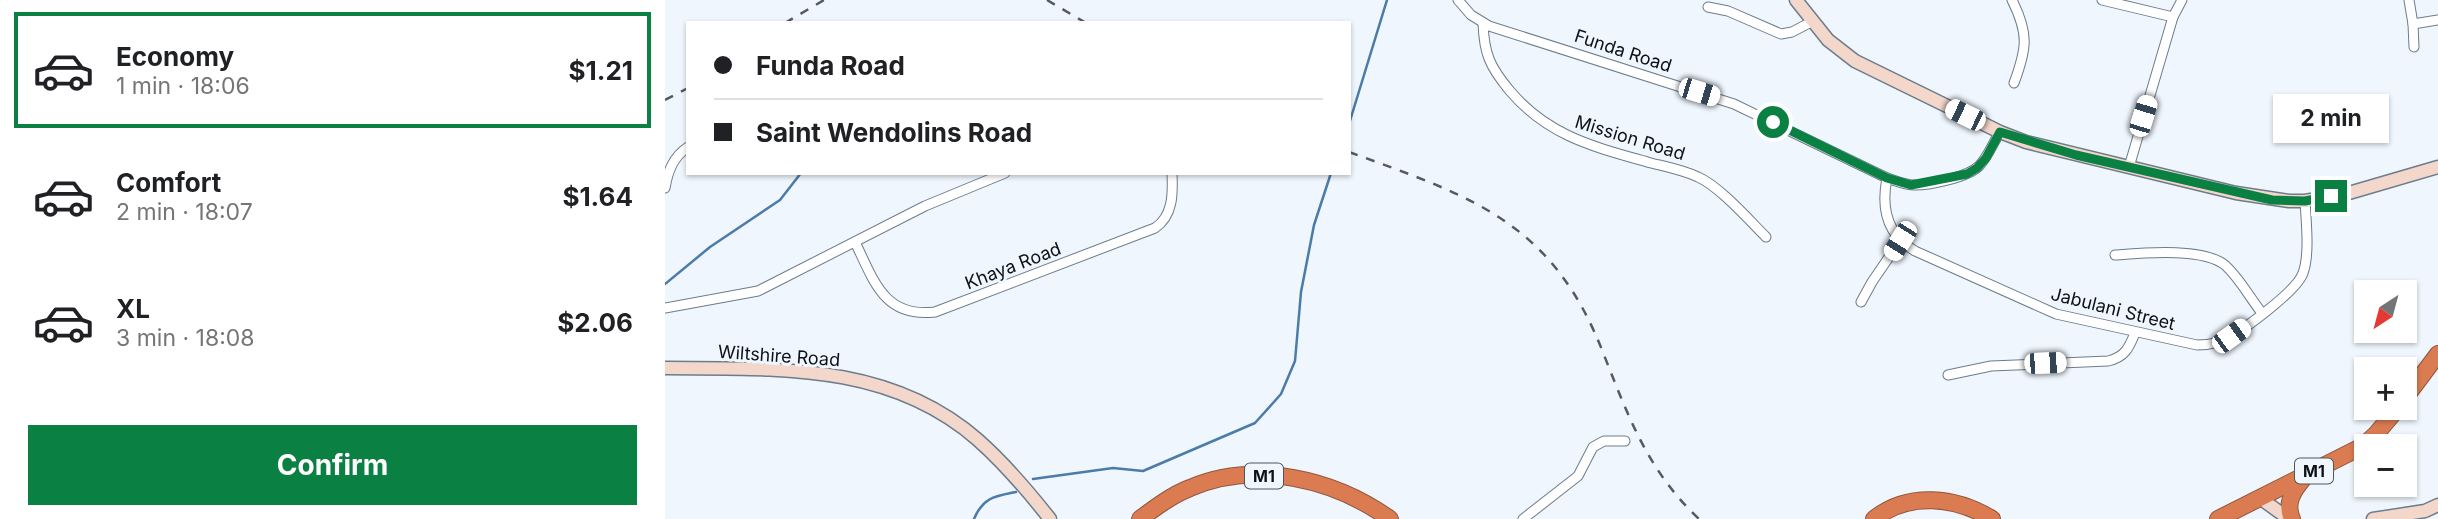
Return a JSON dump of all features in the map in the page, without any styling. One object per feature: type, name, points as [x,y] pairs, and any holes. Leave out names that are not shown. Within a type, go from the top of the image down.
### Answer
[{"type":"highway","points":[[2417,382],[2438,354]]},
{"type":"highway","name":"M1","points":[[2218,519],[2363,446],[2388,420]]},
{"type":"highway","name":"M1","points":[[1140,519],[1191,487],[1250,475],[1301,479],[1333,487],[1359,499],[1390,519]]},
{"type":"highway","points":[[2290,519],[2294,489],[2307,475]]},
{"type":"highway","points":[[1874,519],[1898,505],[1921,500],[1940,500],[1968,506],[1992,519]]},
{"type":"street","name":"Funda Road","points":[[1458,0],[1483,23],[1734,104],[1887,178],[1911,185],[1967,174],[1986,158],[2000,132]]},
{"type":"street","points":[[1796,0],[1828,40],[1856,61],[2000,132],[2026,142],[2272,200],[2305,201],[2342,195],[2438,167]]},
{"type":"street","points":[[2012,0],[2025,36],[2022,61],[2014,83]]},
{"type":"street","points":[[2102,0],[2173,17]]},
{"type":"street","points":[[2129,167],[2173,17],[2182,0]]},
{"type":"street","points":[[2409,0],[2414,47]]},
{"type":"street","points":[[1708,7],[1728,11],[1781,34],[1792,32],[1813,21]]},
{"type":"street","points":[[2413,24],[2438,20]]},
{"type":"street","name":"Mission Road","points":[[1483,23],[1483,43],[1493,70],[1535,117],[1591,146],[1686,172],[1702,179],[1766,237]]},
{"type":"street","points":[[665,188],[666,173],[686,149]]},
{"type":"street","points":[[665,308],[758,291],[925,206],[1000,175]]},
{"type":"street","name":"Khaya Road","points":[[855,242],[873,279],[890,302],[909,312],[935,312],[1155,228],[1166,220],[1169,214],[1173,175]]},
{"type":"street","points":[[1861,302],[1900,241],[1886,216],[1884,194],[1887,178]]},
{"type":"street","name":"Jabulani Street","points":[[1900,241],[1915,251],[2056,314],[2197,345],[2211,344],[2231,336],[2295,286],[2301,278],[2305,269],[2305,201]]},
{"type":"street","points":[[2115,255],[2147,252],[2216,259],[2229,269],[2262,313]]},
{"type":"street","points":[[1948,375],[1991,366],[2108,361],[2123,355],[2135,333]]},
{"type":"street","name":"Wiltshire Road","points":[[665,368],[820,373],[854,379],[902,394],[945,416],[977,440],[1050,519]]},
{"type":"street","points":[[1523,519],[1578,476],[1593,447],[1604,441],[1625,441]]},
{"type":"street","points":[[2260,498],[2290,519]]},
{"type":"street","points":[[2373,519],[2425,511],[2438,505]]},
{"type":"waterway","points":[[1351,117],[1387,0]]},
{"type":"waterway","points":[[665,284],[710,247],[780,200],[799,175]]},
{"type":"waterway","points":[[1033,479],[1113,468],[1143,471],[1255,423],[1281,394],[1295,361],[1301,292],[1314,225],[1330,175]]},
{"type":"waterway","points":[[974,519],[986,502],[996,496],[1016,492]]},
{"type":"railway","points":[[788,21],[824,0]]},
{"type":"railway","points":[[1047,0],[1083,21]]},
{"type":"railway","points":[[665,100],[686,89]]},
{"type":"railway","points":[[1351,153],[1471,201],[1504,220],[1534,244],[1560,274],[1583,310],[1653,463],[1681,501],[1699,519]]},
{"type":"route","points":[[1773,122],[1887,178],[1911,185],[1967,174],[1986,158],[2000,132],[2076,155],[2272,200],[2305,201],[2331,196]]}]
